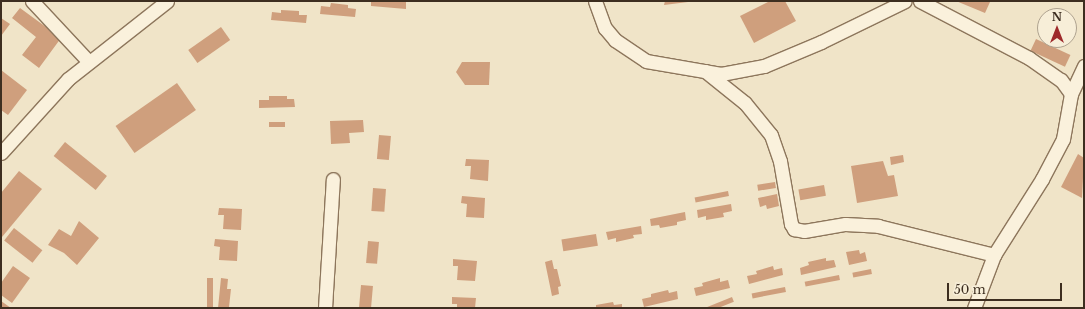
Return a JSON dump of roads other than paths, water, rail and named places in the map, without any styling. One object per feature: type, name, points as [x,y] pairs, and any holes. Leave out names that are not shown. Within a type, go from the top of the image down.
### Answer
[{"type":"street","points":[[32,1],[89,62]]},
{"type":"street","points":[[1,153],[68,79],[167,1]]},
{"type":"street","points":[[595,1],[605,28],[615,40],[646,61],[721,74],[764,66],[820,42],[905,1]]},
{"type":"street","points":[[920,1],[1035,62],[1060,80],[1071,94]]},
{"type":"street","points":[[974,308],[994,254],[1052,161],[1063,139],[1071,94],[1084,66]]},
{"type":"street","points":[[705,71],[745,103],[771,135],[780,161],[791,224],[794,229],[804,231],[845,224],[878,226],[994,254]]},
{"type":"street","points":[[325,308],[333,179]]}]
